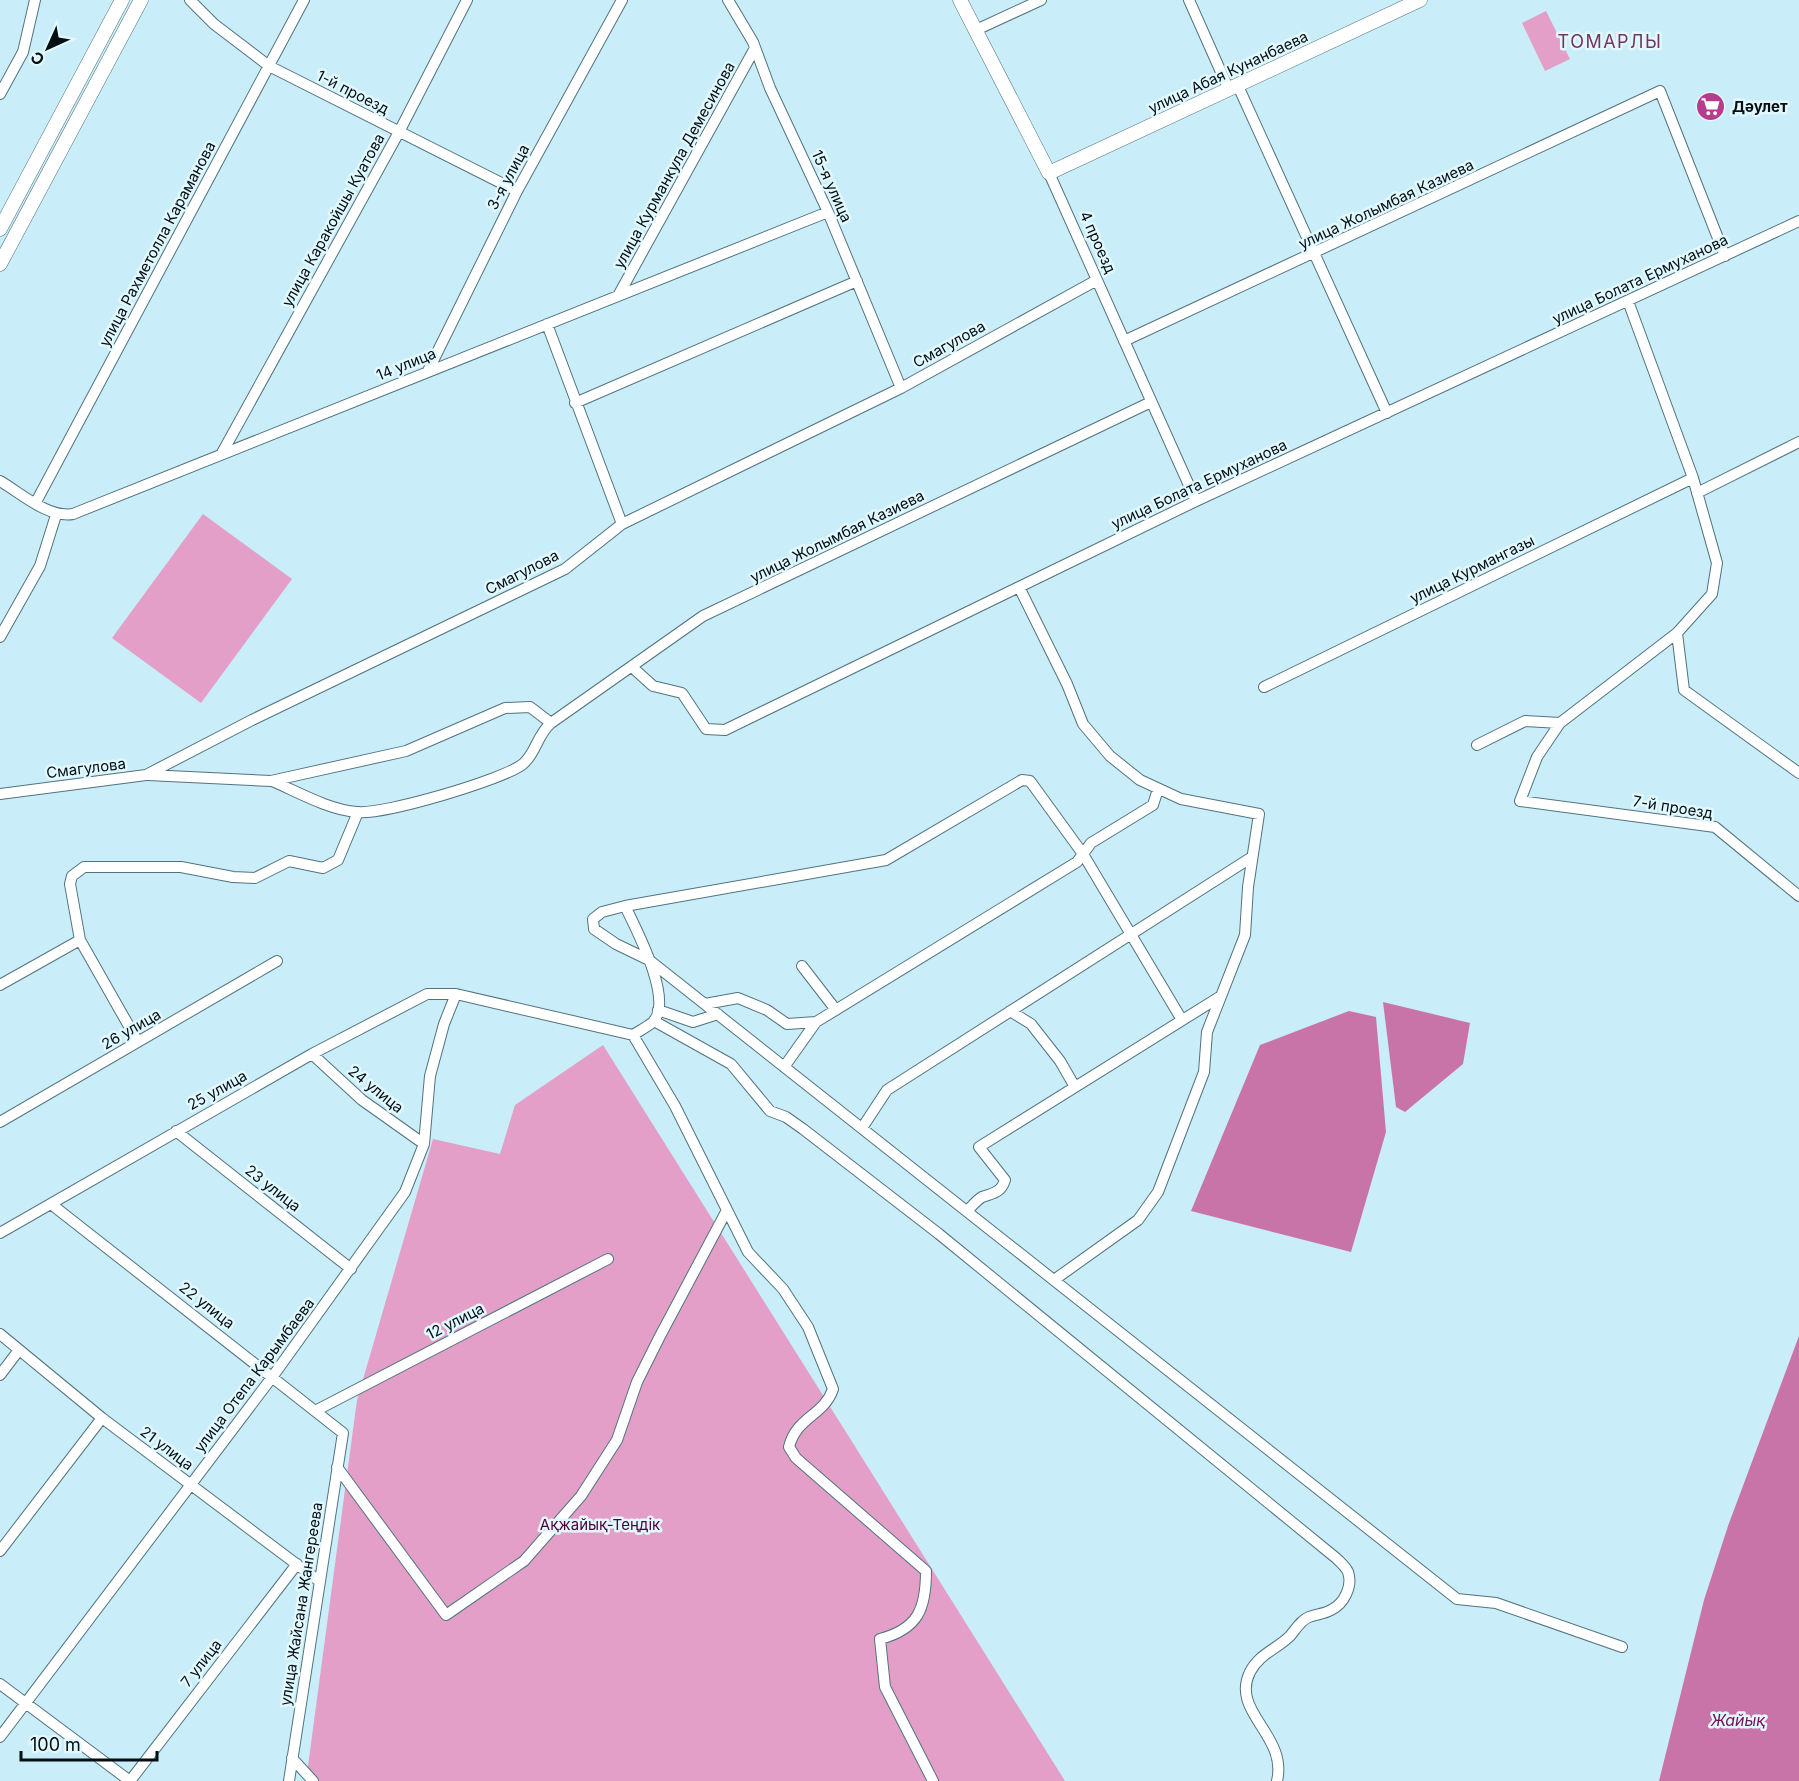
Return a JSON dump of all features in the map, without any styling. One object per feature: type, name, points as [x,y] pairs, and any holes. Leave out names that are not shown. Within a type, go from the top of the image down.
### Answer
[{"type":"street","points":[[0,94],[23,52],[35,0]]},
{"type":"street","points":[[0,229],[122,0]]},
{"type":"street","points":[[0,264],[141,0]]},
{"type":"street","name":"1-й проезд","points":[[190,0],[214,24],[269,66],[517,191]]},
{"type":"street","name":"улица Рахметолла Караманова","points":[[36,502],[304,0]]},
{"type":"street","name":"улица Каракойшы Куатова","points":[[222,453],[399,132],[467,0]]},
{"type":"street","name":"3-я улица","points":[[428,371],[517,191],[622,0]]},
{"type":"street","name":"15-я улица","points":[[728,0],[755,48],[770,88],[828,212],[900,388]]},
{"type":"street","name":"4 проезд","points":[[960,0],[1049,173],[1196,501]]},
{"type":"street","points":[[976,30],[1041,0]]},
{"type":"street","points":[[1189,0],[1314,254],[1387,413]]},
{"type":"street","name":"улица Абая Кунанбаева","points":[[1049,173],[1420,0]]},
{"type":"street","name":"улица Курманкула Демесинова","points":[[618,296],[755,48]]},
{"type":"street","name":"улица Жолымбая Казиева","points":[[1124,341],[1660,91],[1725,256]]},
{"type":"street","name":"14 улица","points":[[56,515],[73,514],[828,212]]},
{"type":"street","name":"улица Болата Ермуханова","points":[[632,667],[653,686],[682,693],[706,729],[725,730],[1196,501],[1799,221]]},
{"type":"street","name":"Смагулова","points":[[0,794],[146,775],[252,720],[565,569],[622,524],[900,388],[1097,280]]},
{"type":"street","points":[[575,402],[857,281]]},
{"type":"street","points":[[1477,745],[1525,721],[1560,723],[1677,633],[1712,594],[1717,563],[1693,478],[1628,300]]},
{"type":"street","points":[[547,324],[622,524]]},
{"type":"street","name":"улица Жолымбая Казиева","points":[[272,781],[345,810],[358,813],[379,812],[448,793],[520,766],[531,756],[537,741],[551,723],[703,616],[1151,402]]},
{"type":"street","points":[[1697,493],[1799,442]]},
{"type":"street","name":"улица Курмангазы","points":[[1264,687],[1693,478]]},
{"type":"street","points":[[0,481],[56,515],[40,566],[0,638]]},
{"type":"street","points":[[1019,587],[1067,684],[1083,724],[1118,762],[1140,780],[1181,799],[1259,814],[1252,857],[1245,935],[1207,1032],[1204,1072],[1158,1192],[1138,1220],[1054,1280]]},
{"type":"street","points":[[1677,633],[1684,690],[1797,770]]},
{"type":"street","name":"улица Жолымбая Казиева","points":[[146,775],[272,781],[406,751],[506,708],[530,707],[551,723]]},
{"type":"street","name":"7-й проезд","points":[[1560,723],[1537,757],[1520,801],[1715,827],[1799,896]]},
{"type":"street","points":[[1182,1020],[1083,854],[1030,781],[1022,780],[886,860],[626,906],[602,912],[593,919],[594,929],[616,944],[649,960],[1457,1599],[1496,1604],[1622,1647]]},
{"type":"street","points":[[784,1066],[816,1022],[1077,862],[1091,843],[1153,805],[1158,789]]},
{"type":"street","points":[[138,1042],[80,940],[70,884],[72,876],[84,867],[181,867],[234,877],[255,878],[289,861],[323,868],[338,860],[358,813]]},
{"type":"street","points":[[862,1128],[887,1090],[1252,857]]},
{"type":"street","points":[[626,906],[656,982],[658,1010],[654,1021],[633,1035],[675,1106],[748,1252],[783,1289],[808,1327],[833,1389],[830,1400],[792,1432],[789,1447],[796,1458],[926,1572],[926,1595],[916,1617],[902,1633],[880,1639],[885,1687],[933,1781]]},
{"type":"street","points":[[0,985],[80,940]]},
{"type":"street","name":"26 улица","points":[[0,1122],[277,961]]},
{"type":"street","points":[[802,966],[836,1010]]},
{"type":"street","name":"25 улица","points":[[0,1233],[312,1054],[427,994],[456,994],[633,1035]]},
{"type":"street","name":"улица Отепа Карымбаева","points":[[0,1737],[273,1376],[405,1192],[424,1144],[430,1076],[444,1024],[456,994]]},
{"type":"street","points":[[967,1211],[981,1198],[994,1194],[1003,1187],[1005,1180],[979,1147],[1222,995]]},
{"type":"street","points":[[705,1004],[738,998],[767,1010],[787,1024],[816,1022]]},
{"type":"street","points":[[658,1010],[693,1022],[718,1014]]},
{"type":"street","points":[[1010,1011],[1032,1024],[1075,1087]]},
{"type":"street","points":[[654,1021],[730,1064],[770,1111],[786,1117],[803,1129],[939,1234],[1336,1558],[1347,1571],[1348,1588],[1344,1600],[1334,1609],[1308,1617],[1284,1641],[1262,1656],[1250,1671],[1245,1687],[1257,1720],[1277,1752],[1280,1761],[1277,1781]]},
{"type":"street","name":"24 улица","points":[[312,1054],[362,1100],[424,1144]]},
{"type":"street","name":"23 улица","points":[[176,1131],[351,1269]]},
{"type":"street","name":"22 улица","points":[[51,1204],[343,1432]]},
{"type":"street","points":[[337,1467],[446,1615],[524,1561],[581,1496],[617,1440],[654,1346],[727,1210]]},
{"type":"street","name":"12 улица","points":[[315,1411],[608,1259]]},
{"type":"street","name":"21 улица","points":[[0,1334],[102,1418],[319,1581]]},
{"type":"street","points":[[0,1376],[19,1350]]},
{"type":"street","points":[[0,1551],[102,1418]]},
{"type":"street","name":"улица Жайсана Жангереева","points":[[289,1781],[343,1432]]},
{"type":"street","name":"7 улица","points":[[130,1781],[297,1564]]},
{"type":"street","points":[[0,1683],[130,1781]]},
{"type":"street","points":[[292,1758],[313,1781]]},
{"type":"green space","points":[[1546,11],[1570,59],[1545,71],[1522,23]]},
{"type":"green space","points":[[203,514],[292,579],[201,703],[112,638]]},
{"type":"green space","name":"Ақжайық-Теңдік","points":[[603,1045],[1065,1781],[306,1781],[357,1400],[433,1139],[500,1154],[515,1105]]},
{"type":"water","points":[[1383,1002],[1470,1023],[1463,1064],[1405,1112],[1396,1107]]},
{"type":"water","points":[[1349,1011],[1376,1017],[1386,1132],[1351,1252],[1191,1211],[1260,1045]]},
{"type":"water","name":"Жайық","points":[[1799,1336],[1799,1781],[1659,1781],[1704,1600],[1728,1526]]},
{"type":"place","name":"Дәулет","points":[[1711,106]]},
{"type":"district","name":"ТОМАРЛЫ","points":[[1610,41]]}]
